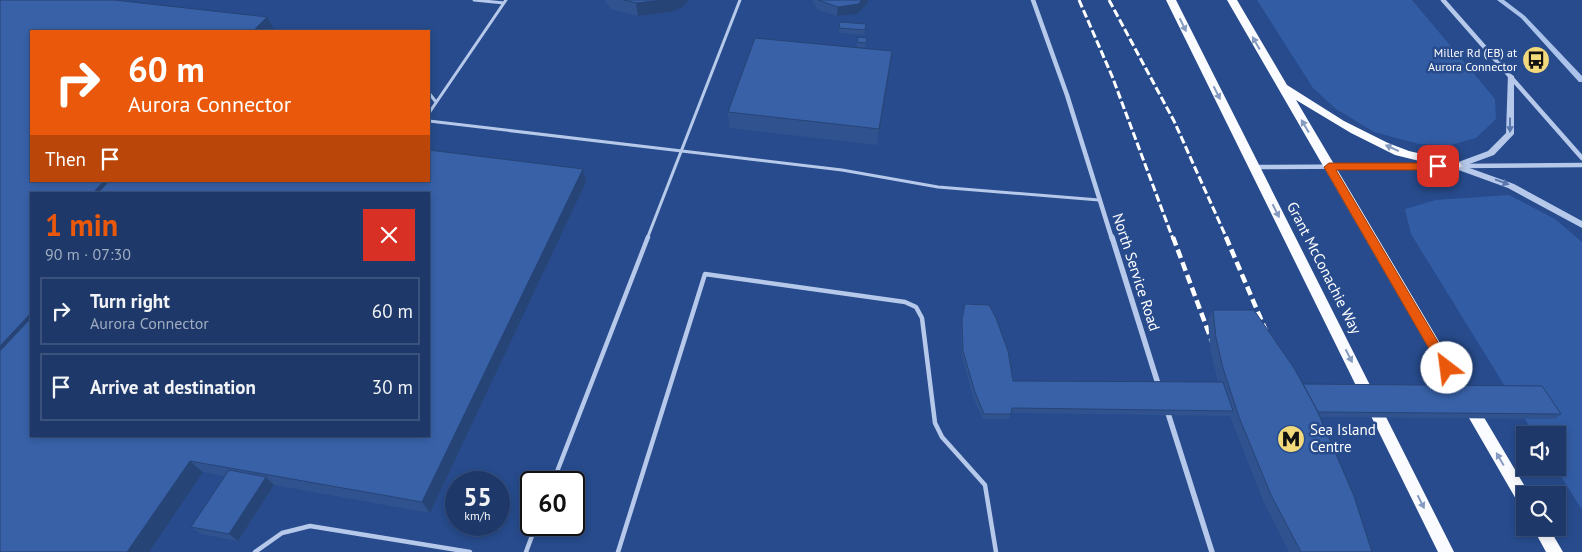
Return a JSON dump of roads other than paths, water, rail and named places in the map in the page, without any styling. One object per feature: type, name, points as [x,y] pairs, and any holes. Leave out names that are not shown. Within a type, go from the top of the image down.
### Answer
[{"type":"main road","name":"Grant McConachie Way","points":[[1171,0],[1446,552]]},
{"type":"main road","points":[[1232,0],[1516,486]]},
{"type":"main road","points":[[1281,85],[1323,114],[1367,137],[1401,152],[1456,166]]},
{"type":"main road","points":[[1545,536],[1555,552]]},
{"type":"street","name":"North Service Road","points":[[1033,0],[1054,57],[1162,395]]},
{"type":"street","points":[[1444,0],[1582,158]]},
{"type":"street","points":[[1456,166],[1491,153],[1510,134],[1510,76]]},
{"type":"street","points":[[1254,167],[1582,165]]},
{"type":"street","points":[[1456,166],[1511,186],[1582,225]]},
{"type":"street","points":[[1165,404],[1212,552]]},
{"type":"lane","points":[[474,0],[505,2]]},
{"type":"lane","points":[[557,471],[740,0]]},
{"type":"lane","points":[[430,111],[505,2]]},
{"type":"lane","points":[[430,94],[436,102]]},
{"type":"lane","points":[[430,121],[842,170],[876,178],[987,193],[1099,200]]},
{"type":"lane","points":[[618,552],[705,274],[905,302],[916,307],[922,318],[935,423],[942,437],[985,485],[996,552]]},
{"type":"lane","points":[[255,552],[282,533],[310,526],[470,552]]},
{"type":"lane","points":[[526,552],[532,536]]},
{"type":"waterway","points":[[1500,0],[1523,17],[1582,80]]},
{"type":"railway","points":[[1079,0],[1112,76],[1173,239]]},
{"type":"railway","points":[[1109,0],[1174,121],[1227,239]]},
{"type":"railway","points":[[1173,237],[1214,347]]},
{"type":"railway","points":[[1226,237],[1266,331]]},
{"type":"place","name":"Miller Rd (EB) at Aurora Connector","points":[[1536,60]]},
{"type":"place","name":"Sea Island Centre","points":[[1291,439]]}]
